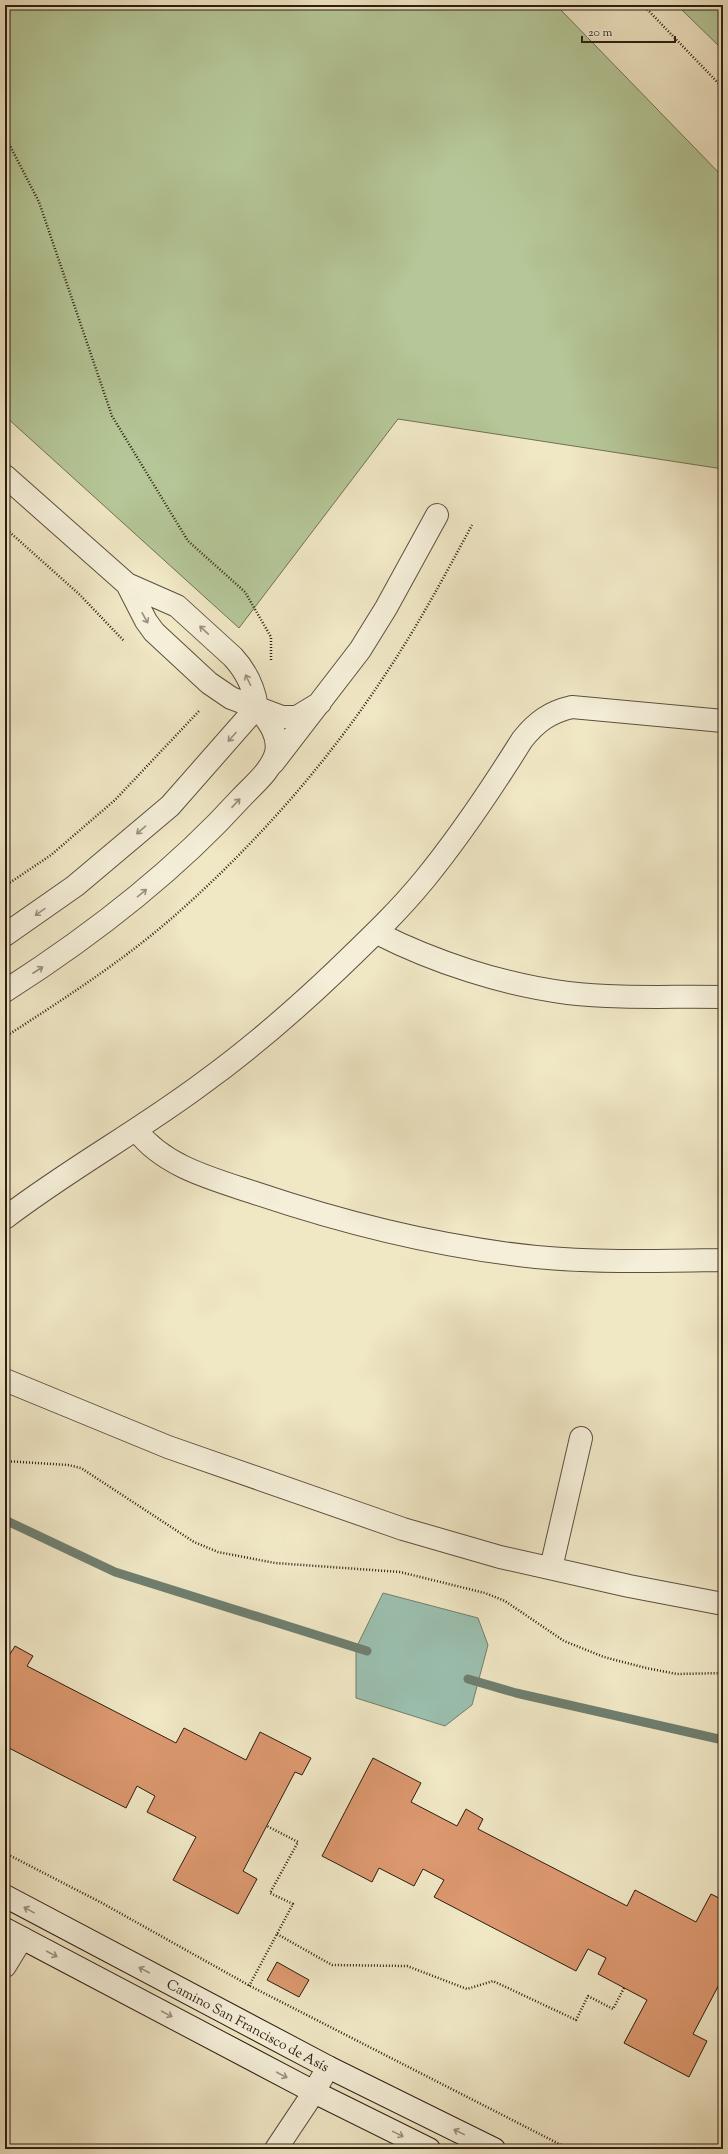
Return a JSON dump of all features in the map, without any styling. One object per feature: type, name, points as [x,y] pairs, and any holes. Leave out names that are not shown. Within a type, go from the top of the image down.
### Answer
[{"type":"street","points":[[5,476],[127,584],[177,606],[233,656],[241,666],[250,683],[257,708],[273,729],[277,743],[272,764]]},
{"type":"street","points":[[5,991],[79,942],[162,876],[226,814],[272,764],[360,650],[386,608],[437,515]]},
{"type":"street","points":[[127,584],[146,621],[154,632],[218,690],[231,698],[273,715],[290,718],[307,712],[320,703]]},
{"type":"street","points":[[5,1218],[44,1190],[137,1131],[204,1083],[282,1021],[377,933],[424,880],[460,832],[522,740],[533,726],[547,715],[572,707],[723,721]]},
{"type":"street","points":[[5,935],[75,886],[170,806],[257,708]]},
{"type":"street","points":[[377,933],[429,957],[541,989],[603,995],[723,997]]},
{"type":"street","points":[[137,1131],[155,1150],[201,1174],[348,1223],[424,1241],[562,1259],[723,1260]]},
{"type":"street","points":[[5,1380],[168,1447],[347,1510],[500,1557],[629,1586],[723,1604]]},
{"type":"street","points":[[551,1568],[581,1438]]},
{"type":"street","name":"Camino San Francisco de Asís","points":[[5,1896],[328,2067],[494,2149]]},
{"type":"street","points":[[5,1966],[14,1933]]},
{"type":"street","name":"Camino San Francisco de Asís","points":[[14,1933],[314,2092],[429,2149]]},
{"type":"street","points":[[276,2149],[314,2092],[328,2067]]},
{"type":"path","points":[[643,5],[723,88]]},
{"type":"path","points":[[5,136],[39,202],[112,416],[188,541],[245,592],[271,637],[271,664]]},
{"type":"path","points":[[5,528],[80,595],[126,643]]},
{"type":"path","points":[[5,886],[51,855],[115,800],[145,770],[218,690]]},
{"type":"path","points":[[5,1461],[68,1465],[81,1468],[194,1542],[218,1552],[275,1563],[400,1572],[505,1601],[564,1641],[604,1657],[677,1674],[723,1673]]},
{"type":"path","points":[[249,1986],[293,1904],[270,1893],[298,1842],[267,1826]]},
{"type":"path","points":[[5,1853],[102,1903],[249,1986],[569,2149]]},
{"type":"path","points":[[276,1934],[332,1965],[406,1966],[467,1989],[493,1981],[576,2020],[588,1996],[613,2009],[624,1988]]},
{"type":"shaded area","points":[[5,5],[556,5],[723,177],[723,469],[398,419],[239,628],[5,416]]},
{"type":"shaded area","points":[[678,5],[723,5],[723,50],[683,11]]},
{"type":"shaded area","points":[[383,1593],[478,1618],[488,1645],[472,1705],[445,1726],[356,1698],[356,1648]]},
{"type":"building","points":[[15,1646],[33,1656],[27,1666],[176,1743],[184,1728],[246,1760],[260,1732],[311,1758],[302,1775],[295,1772],[243,1871],[257,1879],[238,1914],[173,1880],[196,1837],[147,1812],[155,1796],[137,1786],[126,1808],[5,1746],[5,1662]]},
{"type":"building","points":[[373,1758],[421,1783],[411,1802],[457,1826],[466,1809],[483,1819],[478,1829],[627,1906],[635,1890],[696,1922],[711,1894],[723,1900],[723,1977],[693,2034],[707,2041],[689,2077],[624,2043],[647,2000],[598,1974],[606,1958],[588,1949],[576,1971],[434,1897],[444,1880],[423,1869],[414,1886],[379,1868],[372,1882],[322,1856]]},
{"type":"building","points":[[277,1962],[309,1980],[299,1997],[267,1980]]},
{"type":"waterway","points":[[5,1520],[115,1572],[367,1651]]},
{"type":"waterway","points":[[468,1679],[516,1693],[723,1740]]}]
